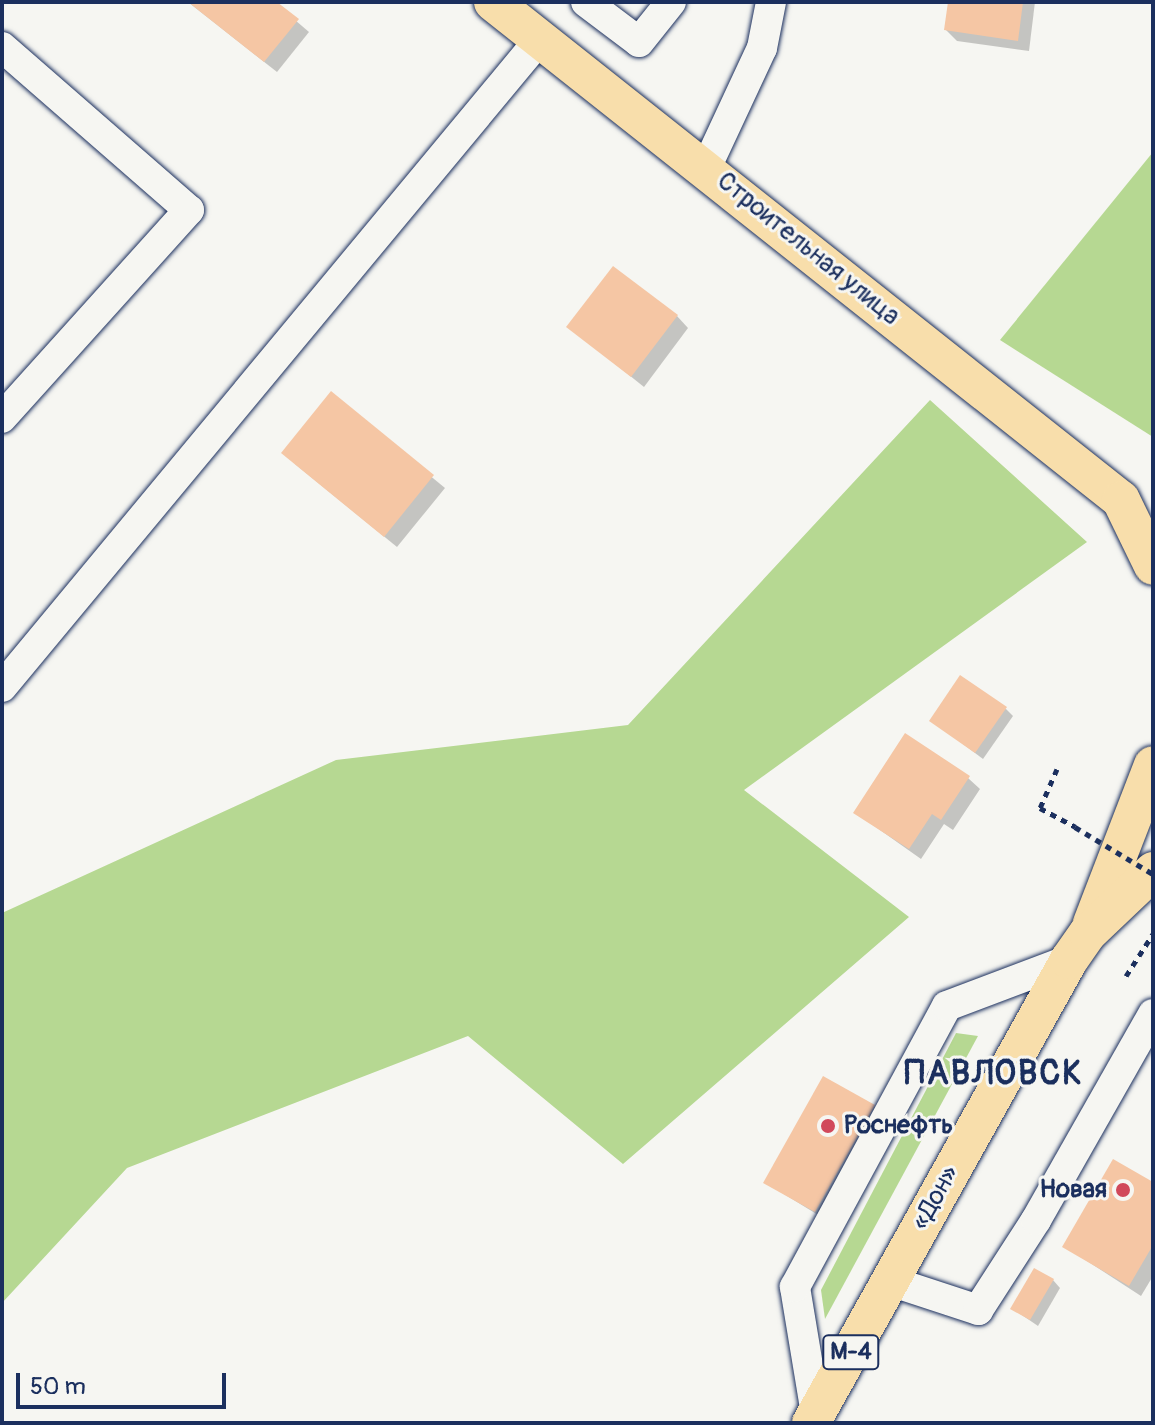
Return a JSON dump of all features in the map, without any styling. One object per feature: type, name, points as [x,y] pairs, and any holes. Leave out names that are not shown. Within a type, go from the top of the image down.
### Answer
[{"type":"main road","name":"Строительная улица","points":[[493,2],[1137,502],[1153,566]]},
{"type":"main road","name":"«Дон»","points":[[813,1419],[1079,946],[1153,765]]},
{"type":"main road","name":"«Дон»","points":[[1079,946],[1153,872]]},
{"type":"street","points":[[586,2],[639,42],[671,2]]},
{"type":"street","points":[[706,168],[762,48],[771,2]]},
{"type":"street","points":[[2,687],[540,39]]},
{"type":"street","points":[[2,47],[189,210],[2,418]]},
{"type":"street","points":[[813,1419],[795,1287],[947,1006],[1079,946]]},
{"type":"street","points":[[890,1281],[978,1310],[1036,1220],[1153,1014]]},
{"type":"path","points":[[1057,769],[1040,808],[1153,872]]},
{"type":"path","points":[[1126,976],[1153,934]]},
{"type":"green space","points":[[1153,152],[1153,437],[1000,340]]},
{"type":"green space","points":[[930,400],[1087,542],[744,790],[909,917],[623,1164],[468,1036],[127,1168],[2,1303],[2,913],[336,760],[628,725]]},
{"type":"green space","points":[[956,1033],[978,1036],[825,1319],[821,1290]]},
{"type":"building","points":[[188,2],[277,2],[299,19],[264,62]]},
{"type":"building","points":[[948,2],[1023,2],[1018,41],[944,30]]},
{"type":"building","points":[[613,266],[678,315],[631,377],[566,327]]},
{"type":"building","points":[[331,391],[434,475],[384,537],[281,453]]},
{"type":"building","points":[[960,675],[1007,707],[975,753],[929,721]]},
{"type":"building","points":[[905,733],[970,776],[941,820],[932,814],[909,849],[853,813]]},
{"type":"building","points":[[823,1076],[875,1105],[815,1212],[763,1183]]},
{"type":"building","points":[[1113,1159],[1153,1182],[1153,1245],[1129,1286],[1062,1247]]},
{"type":"building","points":[[1034,1268],[1054,1279],[1030,1320],[1010,1309]]},
{"type":"place","name":"Роснефть","points":[[828,1126]]},
{"type":"place","name":"Новая","points":[[1123,1190]]},
{"type":"district","name":"ПАВЛОВСК","points":[[994,1074]]}]
